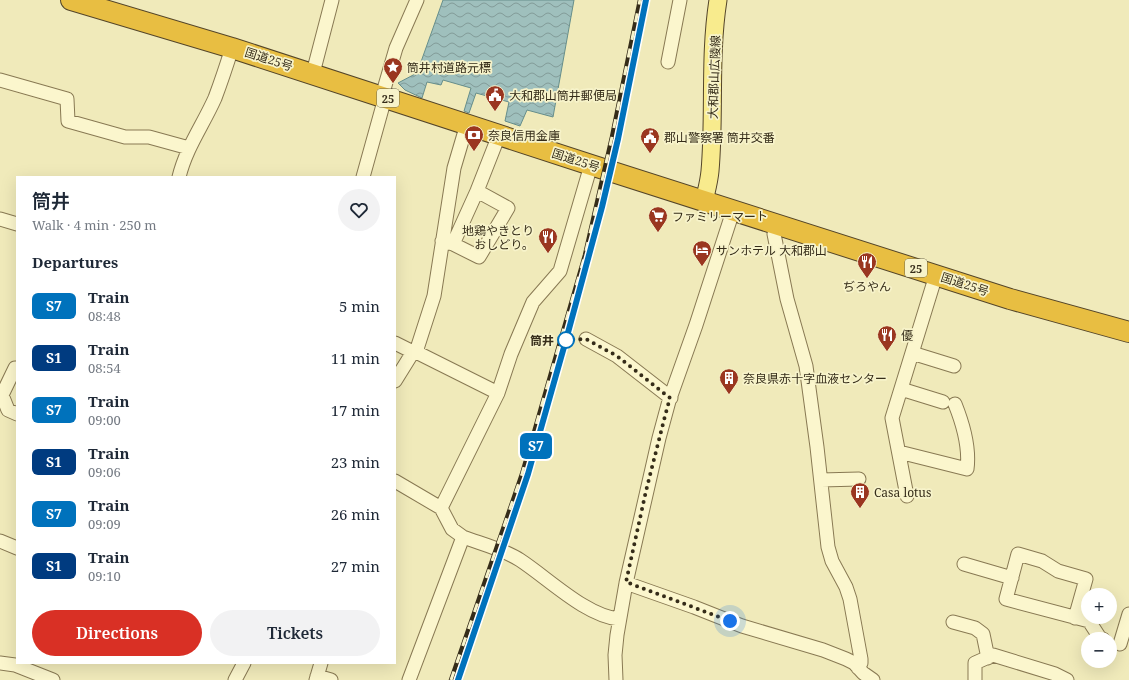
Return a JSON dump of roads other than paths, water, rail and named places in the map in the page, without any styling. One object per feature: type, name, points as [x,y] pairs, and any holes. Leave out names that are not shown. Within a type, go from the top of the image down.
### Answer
[{"type":"highway","name":"国道25号","points":[[71,0],[313,73],[704,202],[1010,299],[1129,332]]},
{"type":"main road","name":"大和郡山広陵線","points":[[704,202],[710,173],[713,52],[718,0]]},
{"type":"street","points":[[313,73],[332,0]]},
{"type":"street","points":[[363,176],[383,105],[382,96],[396,48],[417,0]]},
{"type":"street","points":[[668,62],[680,0]]},
{"type":"street","points":[[179,176],[183,161],[214,98],[232,48]]},
{"type":"street","points":[[0,80],[67,99],[68,121],[125,137],[148,137],[189,148]]},
{"type":"street","points":[[396,379],[414,352],[434,296],[447,242],[454,168],[467,124]]},
{"type":"street","points":[[447,242],[477,191],[499,135]]},
{"type":"street","points":[[441,508],[498,393],[511,354],[533,302],[560,270],[591,165]]},
{"type":"street","points":[[447,242],[479,257],[508,208],[477,191]]},
{"type":"street","points":[[616,680],[615,655],[619,619],[646,491],[670,398],[696,326],[733,211]]},
{"type":"street","points":[[0,219],[16,224]]},
{"type":"street","points":[[777,225],[774,234],[787,299],[806,366],[828,547],[832,561],[846,587],[850,599],[861,659],[861,663],[858,668]]},
{"type":"street","points":[[907,496],[892,418],[936,275]]},
{"type":"street","points":[[586,339],[617,356],[670,398]]},
{"type":"street","points":[[396,343],[498,393]]},
{"type":"street","points":[[912,353],[954,366]]},
{"type":"street","points":[[16,368],[2,395],[8,410],[16,414]]},
{"type":"street","points":[[899,452],[967,469],[969,457],[959,415],[949,403],[901,389]]},
{"type":"street","points":[[820,480],[859,479]]},
{"type":"street","points":[[396,481],[441,508],[452,529],[463,537],[509,554],[590,609],[609,618],[619,619]]},
{"type":"street","points":[[409,680],[463,537]]},
{"type":"street","points":[[0,541],[16,548]]},
{"type":"street","points":[[1075,618],[1086,579],[1058,571],[1042,561],[1018,554],[1006,599],[1075,618],[1089,621],[1096,632]]},
{"type":"street","points":[[964,564],[1012,578]]},
{"type":"street","points":[[626,582],[742,626],[822,650],[846,659],[873,680]]},
{"type":"street","points":[[1120,644],[1129,614]]},
{"type":"street","points":[[954,622],[975,628],[983,634],[988,658]]},
{"type":"street","points":[[975,680],[976,663],[993,655],[1056,674],[1065,680]]},
{"type":"street","points":[[0,664],[16,662]]},
{"type":"street","points":[[20,664],[53,680]]},
{"type":"street","points":[[235,680],[243,664]]},
{"type":"street","points":[[321,664],[316,678],[331,680]]},
{"type":"water","points":[[443,0],[574,0],[553,117],[527,110],[520,126],[505,121],[509,102],[476,93],[469,113],[464,111],[471,88],[443,80],[441,85],[427,82],[422,98],[405,90],[398,83],[417,73]]},
{"type":"railway","points":[[451,680],[522,474],[585,255],[612,137],[640,0]]},
{"type":"railway","points":[[612,165],[646,0]]},
{"type":"railway","points":[[458,680],[508,536]]},
{"type":"train","name":"S7","points":[[458,680],[528,474],[589,259],[618,139],[646,0]]},
{"type":"place","name":"筒井村道路元標","points":[[393,84]]},
{"type":"place","name":"大和郡山筒井郵便局","points":[[495,112]]},
{"type":"place","name":"奈良信用金庫","points":[[474,152]]},
{"type":"place","name":"郡山警察署 筒井交番","points":[[650,154]]},
{"type":"place","name":"ファミリーマート","points":[[658,233]]},
{"type":"place","name":"地鶏やきとり おしどり。","points":[[548,254]]},
{"type":"place","name":"サンホテル 大和郡山","points":[[702,267]]},
{"type":"place","name":"ぢろやん","points":[[867,279]]},
{"type":"place","name":"筒井","points":[[566,340]]},
{"type":"place","name":"優","points":[[887,352]]},
{"type":"place","name":"奈良県赤十字血液センター","points":[[729,395]]},
{"type":"place","name":"Casa lotus","points":[[860,509]]}]
